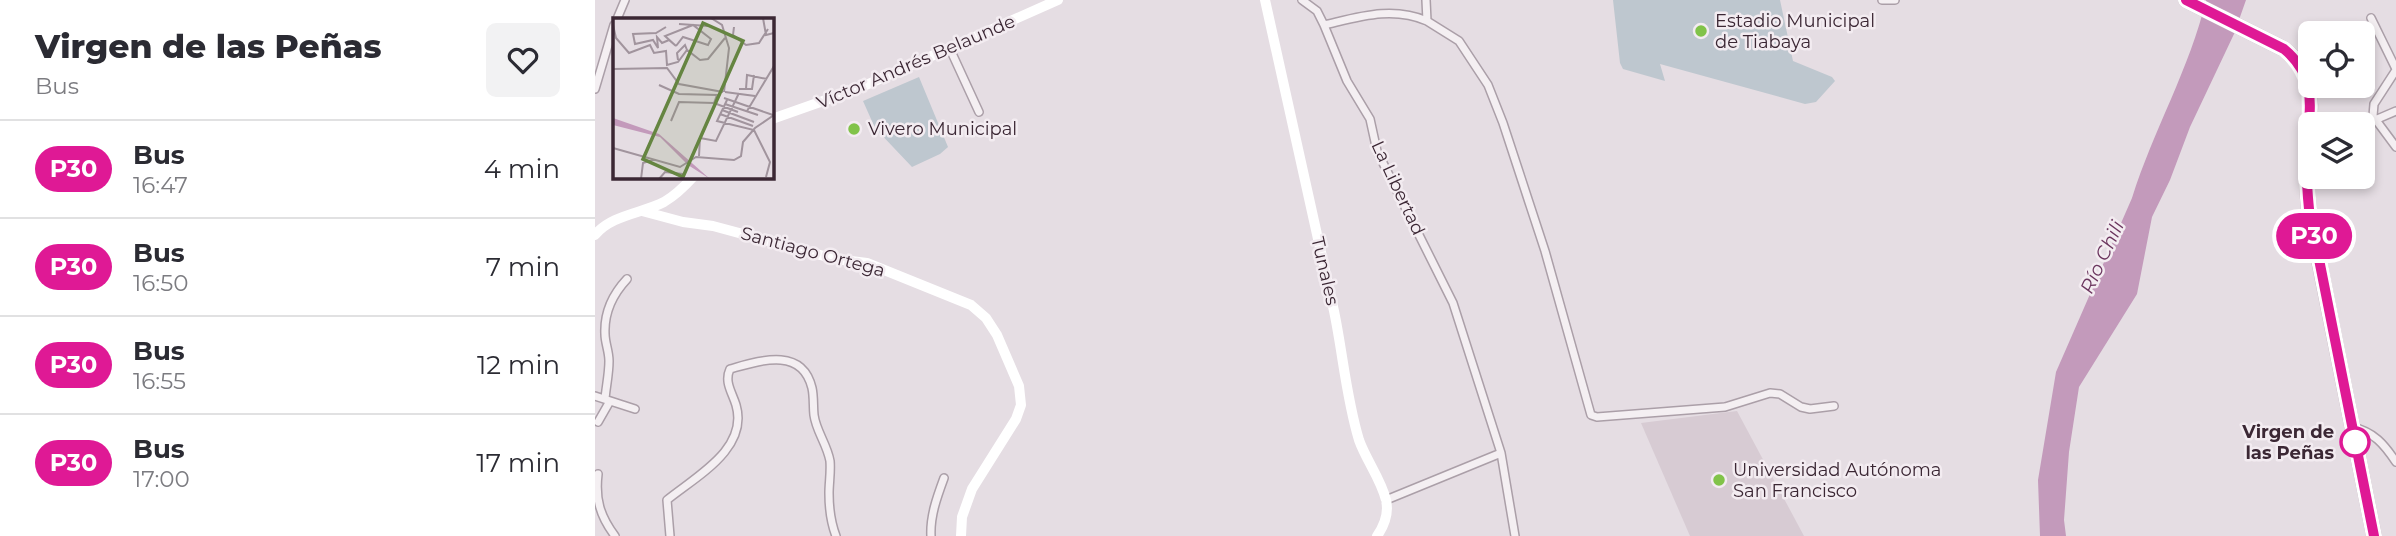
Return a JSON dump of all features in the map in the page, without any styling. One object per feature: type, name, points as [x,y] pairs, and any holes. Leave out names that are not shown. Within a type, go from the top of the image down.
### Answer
[{"type":"main road","points":[[2189,1],[2268,40],[2297,60],[2307,76],[2310,101],[2307,165],[2309,209],[2374,536]]},
{"type":"street","points":[[617,18],[625,0]]},
{"type":"street","name":"Víctor Andrés Belaunde","points":[[773,120],[812,107],[1058,0]]},
{"type":"street","name":"Tunales","points":[[1265,0],[1344,358],[1347,393],[1360,441],[1386,500]]},
{"type":"street","name":"La Libertad","points":[[1303,0],[1317,12],[1324,25],[1347,81],[1370,120],[1377,151],[1453,303],[1501,453],[1515,536]]},
{"type":"street","points":[[1426,0],[1427,21]]},
{"type":"street","points":[[1882,0],[1895,0]]},
{"type":"street","points":[[1324,25],[1380,13],[1408,15],[1427,21],[1452,35],[1466,50],[1493,98],[1545,251],[1591,415],[1597,417],[1725,407],[1770,393],[1780,394],[1801,407],[1810,409],[1833,406]]},
{"type":"street","points":[[2371,18],[2396,70],[2374,103],[2373,112]]},
{"type":"street","points":[[595,89],[613,28]]},
{"type":"street","points":[[950,49],[979,112]]},
{"type":"street","points":[[2396,111],[2375,120],[2393,138],[2396,147]]},
{"type":"street","points":[[595,235],[607,224],[675,195],[692,178]]},
{"type":"street","name":"Santiago Ortega","points":[[642,211],[683,222],[713,226],[835,259],[867,263],[971,305],[986,318],[997,335],[1019,386],[1021,405],[1016,418],[972,489],[962,517],[961,536]]},
{"type":"street","points":[[598,422],[608,400],[606,326],[612,297],[627,279]]},
{"type":"street","points":[[670,536],[667,500],[722,456],[732,441],[737,427],[737,407],[728,385],[727,375],[730,369],[763,360],[784,359],[799,366],[808,376],[813,390],[814,415],[828,450],[831,514],[836,536]]},
{"type":"street","points":[[595,396],[635,409]]},
{"type":"street","points":[[2352,427],[2367,431],[2382,442],[2396,462]]},
{"type":"street","points":[[1377,536],[1385,521],[1386,500],[1501,453]]},
{"type":"street","points":[[598,474],[597,507],[615,536]]},
{"type":"street","points":[[931,536],[935,503],[944,478]]},
{"type":"shaded area","name":"Estadio Municipal de Tiabaya","points":[[1613,0],[1780,0],[1793,61],[1832,77],[1835,81],[1816,102],[1805,104],[1660,64],[1665,81],[1623,69],[1620,63]]},
{"type":"shaded area","points":[[2206,0],[2246,0],[2234,34],[2190,127],[2170,180],[2152,217],[2137,294],[2079,387],[2069,452],[2064,520],[2066,536],[2040,536],[2038,480],[2056,372],[2132,198],[2191,50]]},
{"type":"shaded area","points":[[919,77],[948,147],[940,154],[912,167],[875,128],[863,101]]},
{"type":"shaded area","name":"Universidad Autónoma San Francisco","points":[[1737,411],[1804,536],[1690,536],[1641,423]]},
{"type":"bus line","name":"P30","points":[[2186,0],[2284,49],[2297,60],[2307,76],[2310,101],[2307,150],[2309,209],[2374,536]]},
{"type":"place","name":"Estadio Municipal de Tiabaya","points":[[1701,31]]},
{"type":"place","name":"Vivero Municipal","points":[[854,129]]},
{"type":"place","name":"Virgen de las Peñas","points":[[2355,442]]},
{"type":"place","name":"Universidad Autónoma San Francisco","points":[[1719,480]]},
{"type":"water label","name":"Río Chili","points":[[2102,257]]}]
